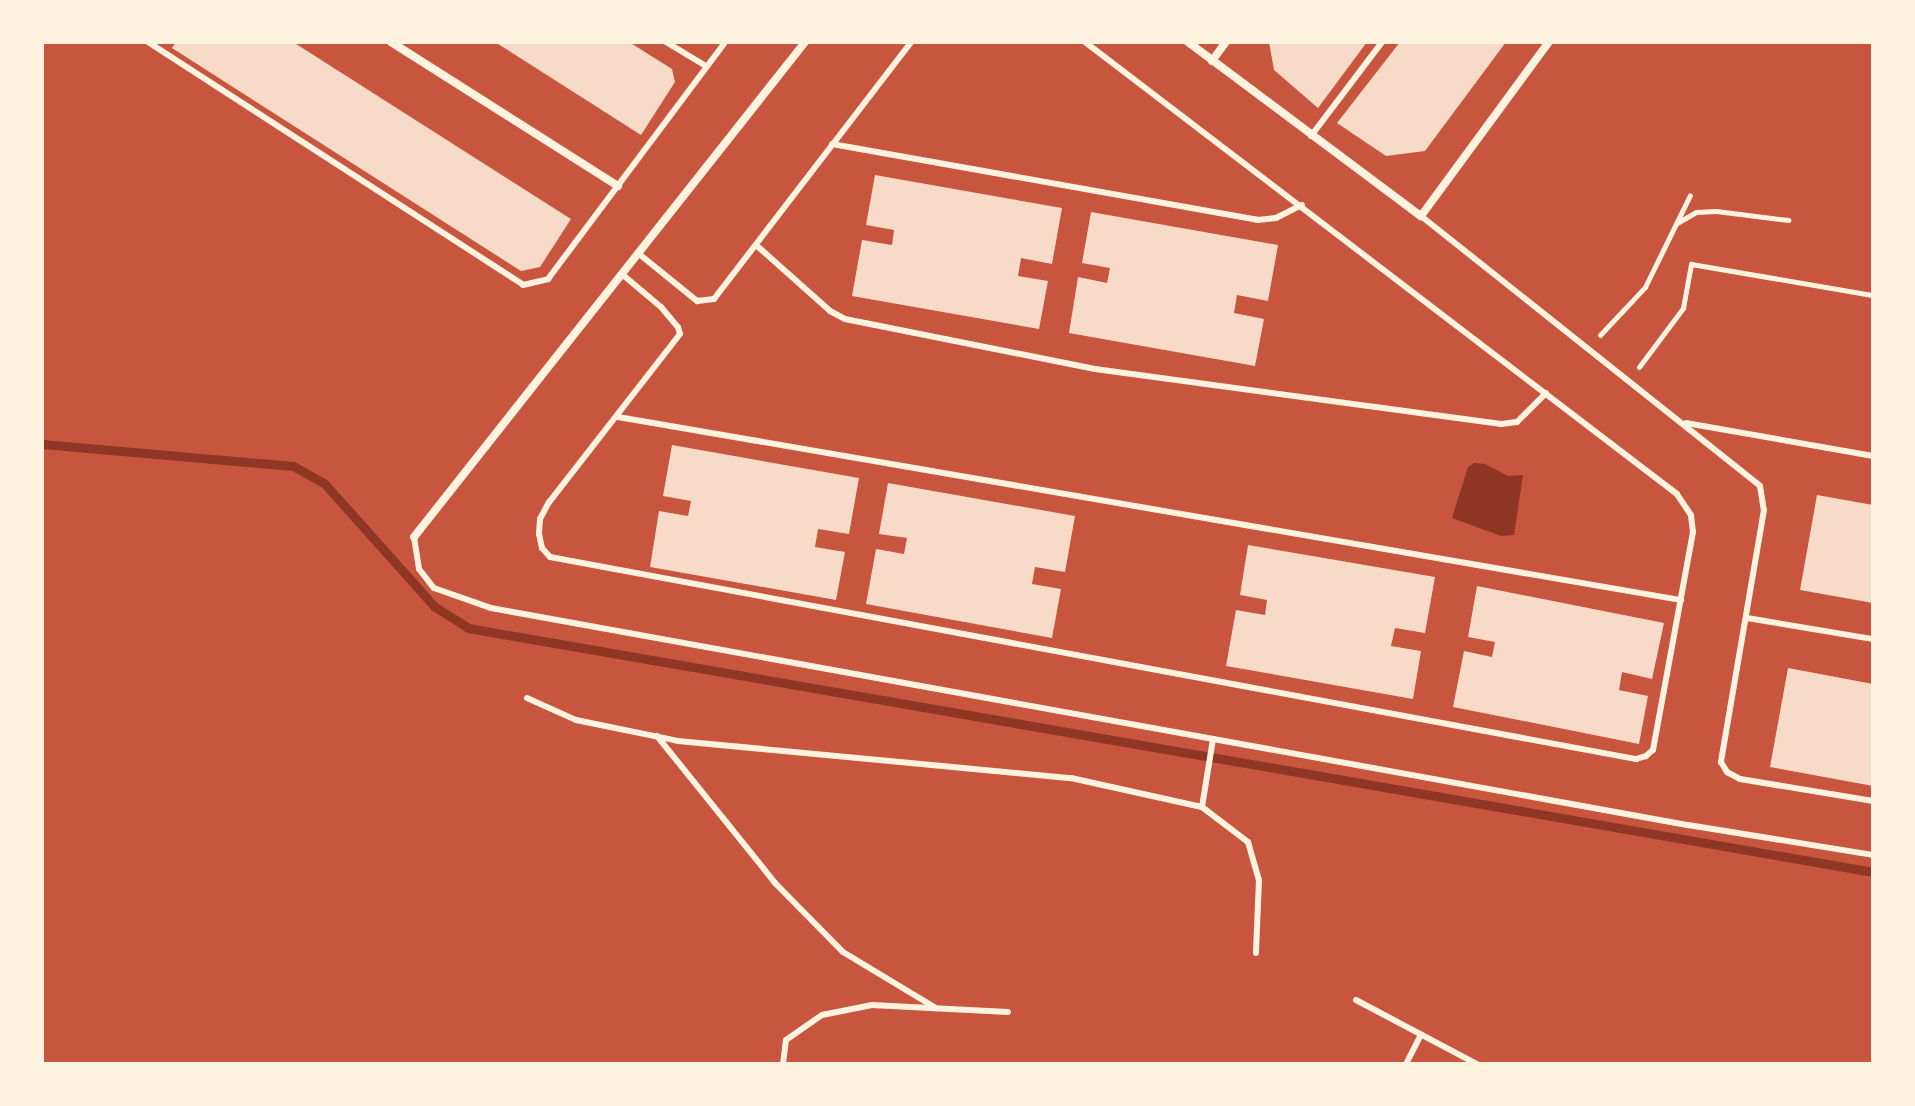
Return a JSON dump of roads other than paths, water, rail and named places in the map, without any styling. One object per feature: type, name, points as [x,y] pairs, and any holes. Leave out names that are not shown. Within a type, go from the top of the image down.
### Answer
[{"type":"street","points":[[391,42],[618,186]]},
{"type":"street","points":[[414,537],[805,42]]},
{"type":"street","points":[[1188,42],[1421,216],[1549,42]]},
{"type":"street","points":[[1212,61],[1226,42]]},
{"type":"lane","points":[[148,42],[523,285],[548,279],[725,42]]},
{"type":"lane","points":[[666,42],[706,66]]},
{"type":"lane","points":[[639,254],[697,301],[707,303],[714,299],[911,42]]},
{"type":"lane","points":[[623,275],[661,307],[680,334],[549,502],[540,519],[542,548],[560,562],[1636,759],[1653,750],[1693,532],[1691,515],[1677,494],[1085,42]]},
{"type":"lane","points":[[1311,136],[1382,42]]},
{"type":"lane","points":[[832,144],[1257,220],[1276,218],[1302,205]]},
{"type":"lane","points":[[1421,216],[1760,486],[1764,510],[1721,762],[1727,772],[1740,779],[1873,801]]},
{"type":"lane","points":[[756,245],[830,311],[845,319],[1095,369],[1501,424],[1517,422],[1546,393]]},
{"type":"lane","points":[[618,417],[1681,600]]},
{"type":"lane","points":[[1682,423],[1873,456]]},
{"type":"lane","points":[[414,537],[419,569],[434,588],[491,608],[1212,740],[1873,855]]},
{"type":"lane","points":[[1747,618],[1873,639]]},
{"type":"lane","points":[[527,698],[576,720],[657,736],[1071,778],[1202,807],[1248,842],[1259,880],[1256,953]]},
{"type":"lane","points":[[657,736],[775,883],[843,952],[936,1008]]},
{"type":"lane","points":[[1202,807],[1212,740]]},
{"type":"lane","points":[[1356,1000],[1477,1064]]},
{"type":"lane","points":[[783,1064],[786,1040],[822,1015],[872,1005],[1008,1012]]},
{"type":"lane","points":[[1406,1064],[1421,1035]]},
{"type":"waterway","points":[[42,444],[293,466],[324,483],[435,607],[468,628],[1873,872]]}]
